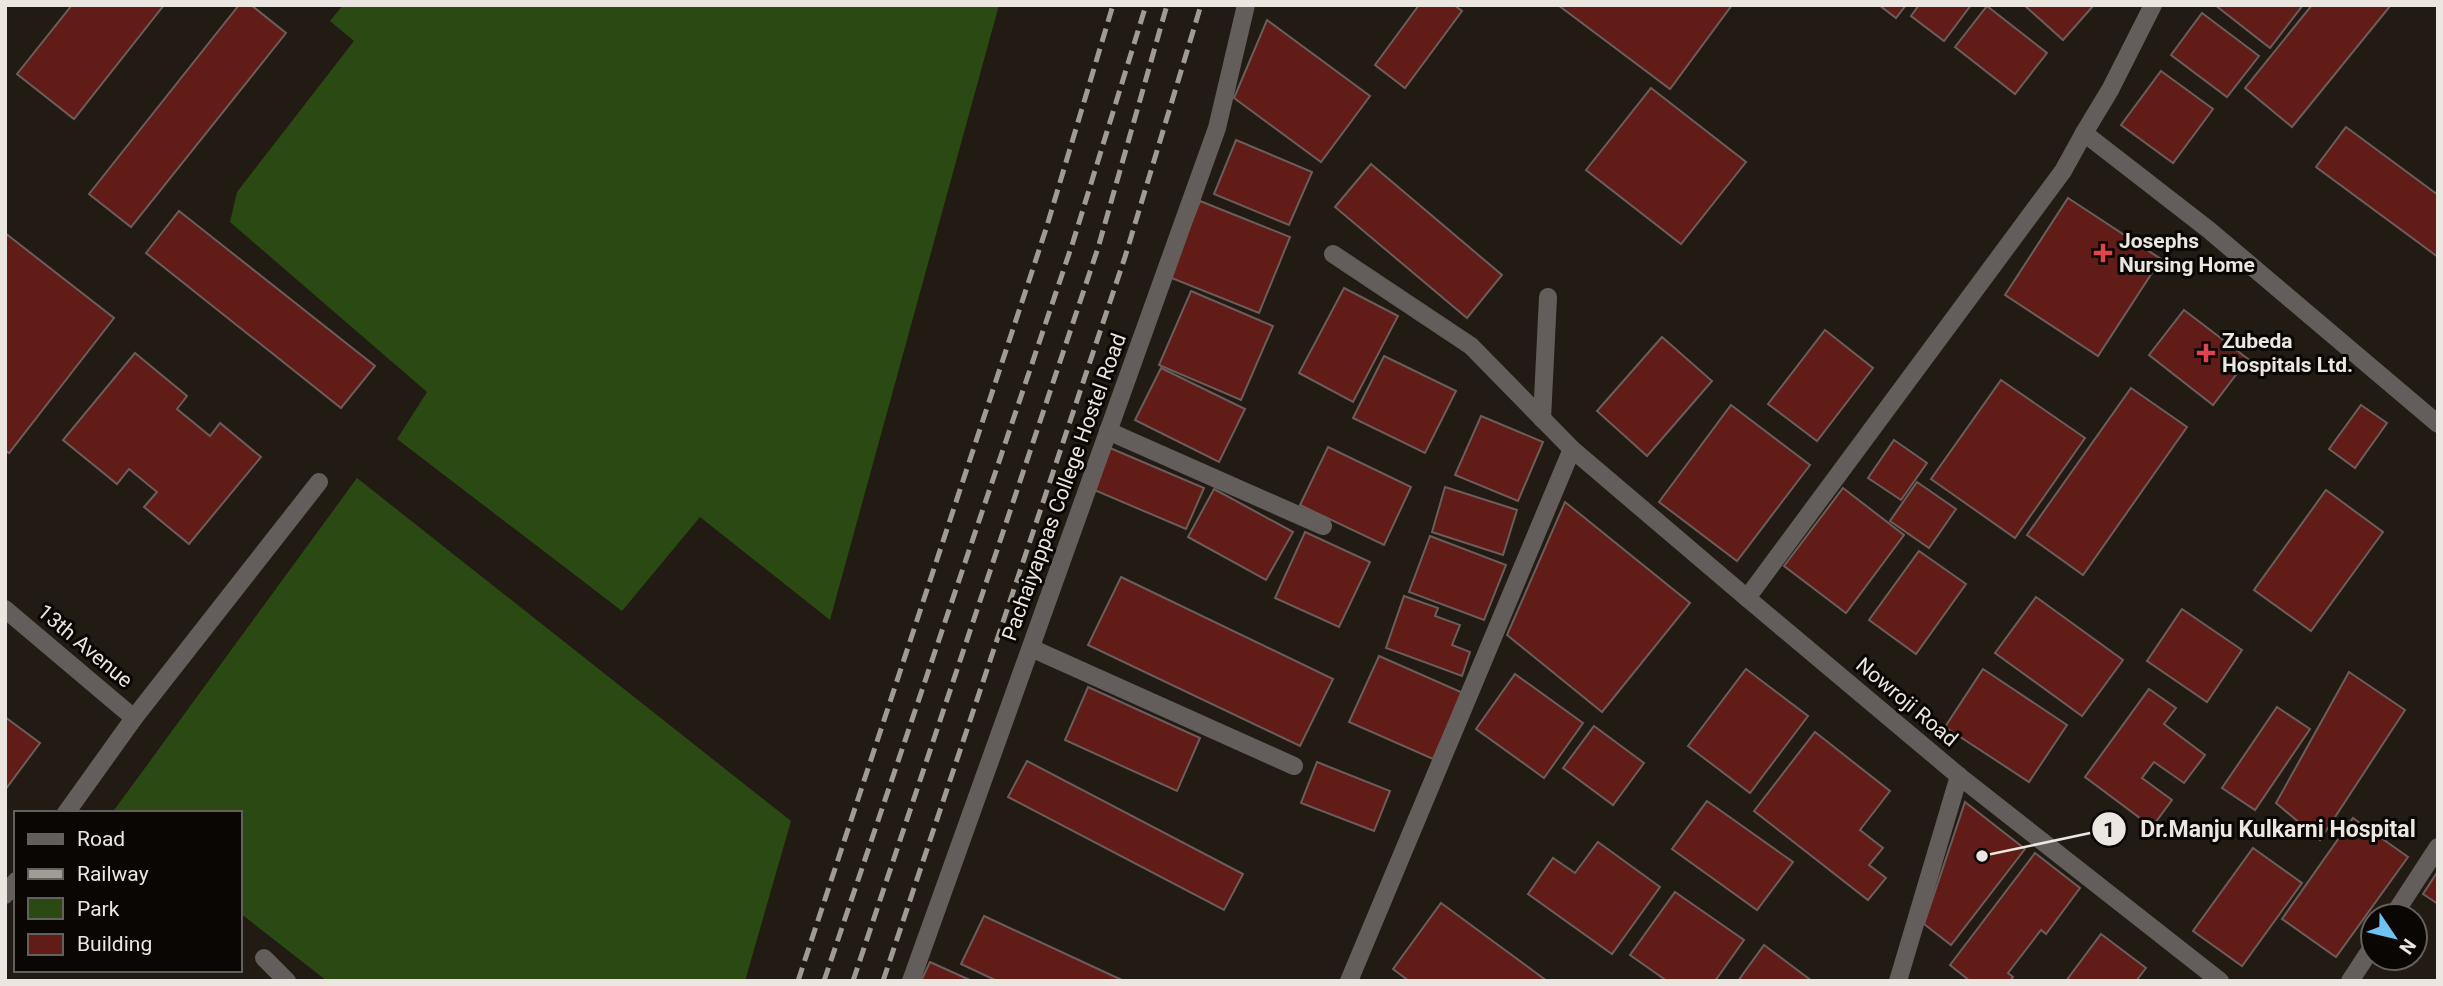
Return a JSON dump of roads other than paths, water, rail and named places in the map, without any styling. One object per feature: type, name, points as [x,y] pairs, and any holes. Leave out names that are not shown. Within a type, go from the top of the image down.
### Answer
[{"type":"street","name":"Pachaiyappas College Hostel Road","points":[[911,981],[1217,128],[1246,5]]},
{"type":"street","points":[[1747,598],[2063,171],[2110,90],[2153,5]]},
{"type":"street","points":[[2084,133],[2209,230],[2438,424]]},
{"type":"street","name":"Nowroji Road","points":[[1333,254],[1471,346],[1572,449],[1747,598],[1959,776],[2220,981]]},
{"type":"street","points":[[1542,419],[1548,297]]},
{"type":"street","points":[[1108,431],[1323,526]]},
{"type":"street","points":[[1349,981],[1572,449]]},
{"type":"street","points":[[67,811],[134,718],[319,482]]},
{"type":"street","name":"13th Avenue","points":[[5,609],[134,718]]},
{"type":"street","points":[[1031,648],[1294,766]]},
{"type":"street","points":[[1898,981],[1959,776]]},
{"type":"street","points":[[2402,902],[2438,847]]},
{"type":"street","points":[[264,958],[287,981]]},
{"type":"railway","points":[[798,981],[1046,229],[1113,5]]},
{"type":"railway","points":[[824,981],[1073,242],[1146,5]]},
{"type":"railway","points":[[853,981],[1098,248],[1167,5]]},
{"type":"railway","points":[[883,981],[1125,257],[1201,5]]},
{"type":"place","name":"Josephs Nursing Home","points":[[2103,253]]},
{"type":"place","name":"Zubeda Hospitals Ltd.","points":[[2206,353]]},
{"type":"place","name":"Dr.Manju Kulkarni Hospital","points":[[1982,856]]}]
